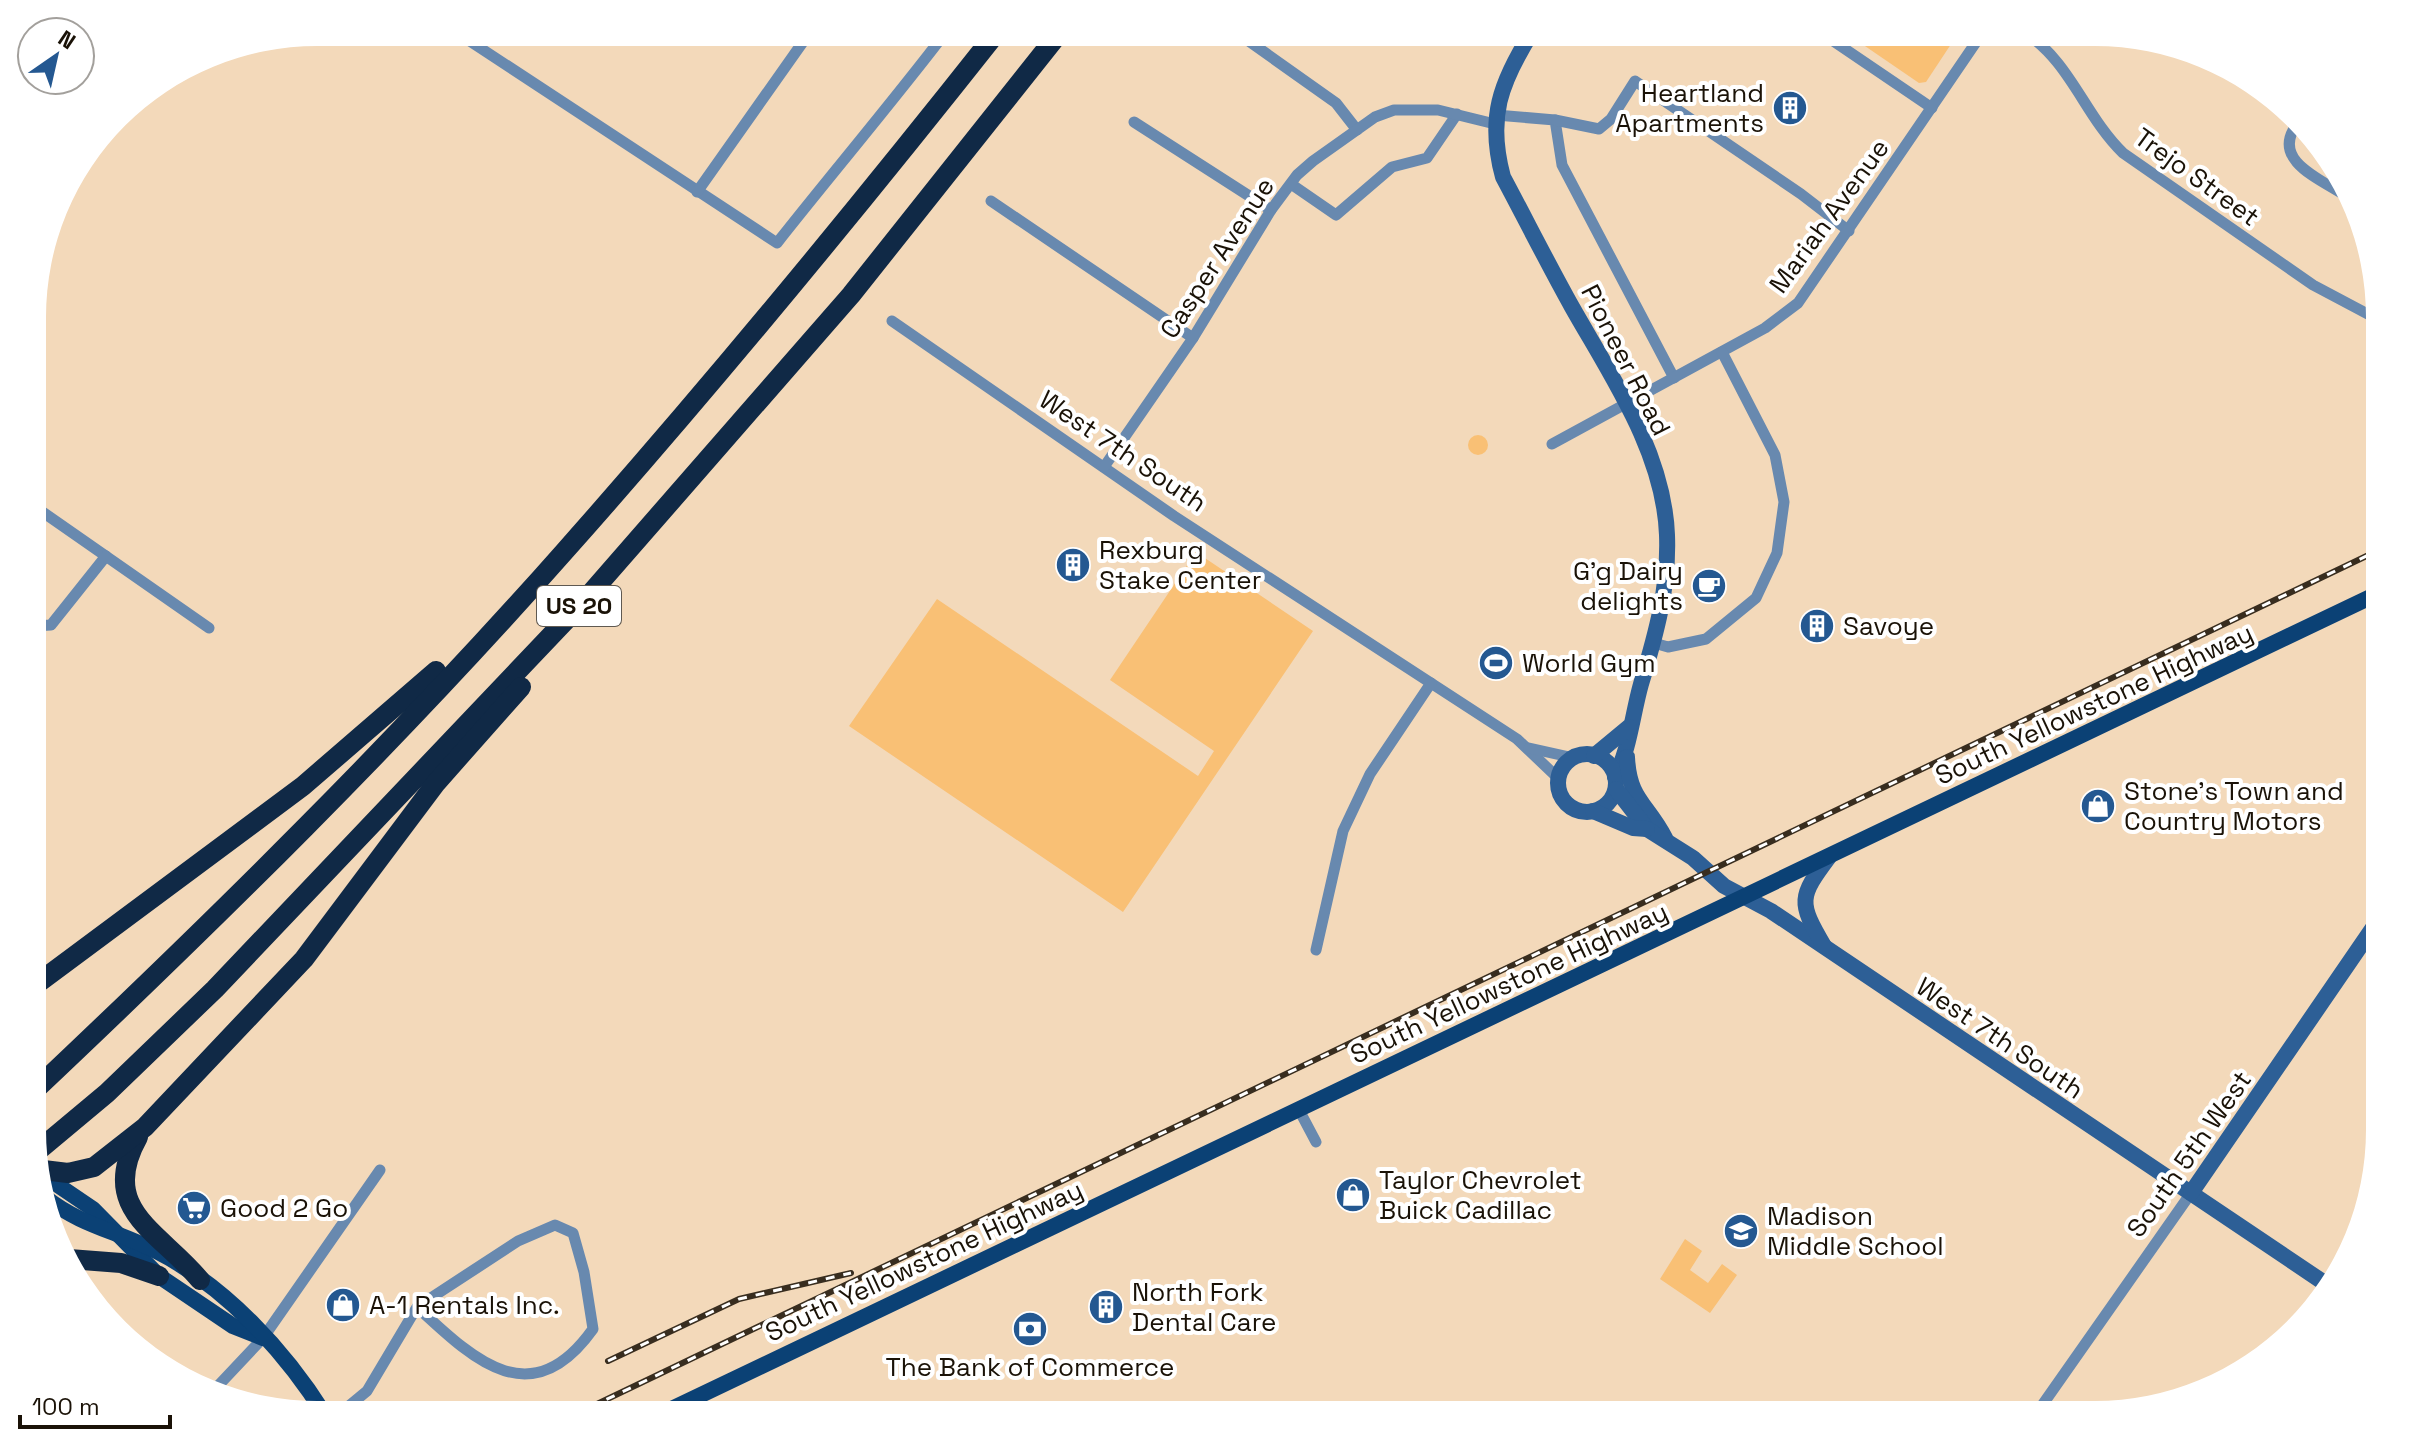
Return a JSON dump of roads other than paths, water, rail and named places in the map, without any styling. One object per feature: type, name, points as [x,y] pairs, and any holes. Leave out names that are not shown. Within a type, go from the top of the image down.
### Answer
[{"type":"highway","name":"US 20","points":[[46,1079],[261,871],[565,551],[831,240],[985,47]]},
{"type":"highway","name":"US 20","points":[[47,1143],[107,1093],[215,989],[583,602],[851,295],[1048,47]]},
{"type":"highway","points":[[49,1171],[68,1173],[94,1167],[145,1127],[304,959],[436,783],[593,606],[715,452]]},
{"type":"highway","points":[[46,977],[348,750],[565,551]]},
{"type":"highway","points":[[145,1127],[126,1165],[127,1198],[144,1226],[175,1252],[200,1280]]},
{"type":"highway","points":[[79,1260],[121,1263],[159,1276]]},
{"type":"main road","name":"South Yellowstone Highway","points":[[689,1401],[2365,600]]},
{"type":"main road","points":[[51,1179],[84,1201],[159,1276],[233,1326],[263,1338]]},
{"type":"main road","points":[[57,1206],[77,1220],[158,1252],[200,1280],[241,1312],[314,1401]]},
{"type":"street","points":[[1256,46],[1336,103],[1357,130]]},
{"type":"street","name":"Pioneer Road","points":[[1524,46],[1503,86],[1496,120],[1496,152],[1503,177],[1627,403],[1652,464],[1667,533],[1666,583],[1654,643],[1629,727],[1627,754],[1616,783]]},
{"type":"street","points":[[1841,46],[1932,108]]},
{"type":"street","name":"Mariah Avenue","points":[[1552,444],[1765,328],[1798,303],[1974,46]]},
{"type":"street","name":"Trejo Street","points":[[2042,46],[2056,57],[2099,128],[2136,164],[2313,285],[2365,313]]},
{"type":"street","points":[[486,47],[777,243],[856,142],[876,124],[935,47]]},
{"type":"street","points":[[697,192],[800,47]]},
{"type":"street","name":"Casper Avenue","points":[[1104,467],[1193,338],[1271,210],[1291,184],[1313,161],[1375,117],[1394,110],[1412,108],[1496,120],[1555,120],[1599,129],[1611,119],[1635,81],[1801,194],[1849,231]]},
{"type":"street","points":[[1291,184],[1336,215],[1392,167],[1427,158],[1457,114]]},
{"type":"street","points":[[1555,120],[1562,165],[1674,378]]},
{"type":"street","points":[[1134,122],[1271,210]]},
{"type":"street","points":[[2292,131],[2287,139],[2286,150],[2293,160],[2332,187]]},
{"type":"street","points":[[991,201],[1193,338]]},
{"type":"street","name":"West 7th South","points":[[892,321],[1104,467],[1529,748],[1559,779]]},
{"type":"street","points":[[1654,643],[1668,647],[1706,639],[1756,598],[1777,553],[1784,502],[1775,455],[1722,352]]},
{"type":"street","points":[[46,514],[209,628]]},
{"type":"street","points":[[46,625],[51,625],[64,613],[106,556]]},
{"type":"street","points":[[1316,950],[1343,831],[1370,774],[1431,683]]},
{"type":"street","points":[[1594,756],[1608,764],[1616,783],[1606,806],[1593,811],[1578,811],[1570,806],[1559,790],[1559,779],[1574,758],[1594,756],[1629,727]]},
{"type":"street","name":"West 7th South","points":[[1529,748],[1574,758]]},
{"type":"street","points":[[1627,754],[1629,784],[1642,805],[1653,815],[1666,839]]},
{"type":"street","name":"West 7th South","points":[[1616,783],[1647,829]]},
{"type":"street","name":"West 7th South","points":[[1593,811],[1633,828],[1647,829],[1666,839],[1724,886],[1747,897],[2320,1280]]},
{"type":"street","points":[[1827,950],[1805,914],[1803,902],[1806,890],[1829,857]]},
{"type":"street","name":"South 5th West","points":[[2046,1400],[2365,951]]},
{"type":"street","points":[[1298,1108],[1316,1142]]},
{"type":"street","points":[[221,1383],[263,1338],[380,1170]]},
{"type":"street","points":[[355,1401],[367,1391],[417,1307],[518,1241],[555,1225],[573,1233],[593,1329],[566,1360],[545,1370],[510,1373],[484,1364],[454,1344],[417,1307]]},
{"type":"railway","points":[[604,1401],[2365,557]]},
{"type":"railway","points":[[608,1361],[739,1299],[851,1273]]},
{"type":"place","name":"Heartland Apartments","points":[[1790,108]]},
{"type":"place","name":"Rexburg Stake Center","points":[[1073,565]]},
{"type":"place","name":"G'g Dairy delights","points":[[1709,586]]},
{"type":"place","name":"Savoye","points":[[1817,626]]},
{"type":"place","name":"World Gym","points":[[1496,663]]},
{"type":"place","name":"Stone's Town and Country Motors","points":[[2098,806]]},
{"type":"place","name":"Taylor Chevrolet Buick Cadillac","points":[[1353,1195]]},
{"type":"place","name":"Good 2 Go","points":[[194,1208]]},
{"type":"place","name":"Madison Middle School","points":[[1741,1231]]},
{"type":"place","name":"A-1 Rentals Inc.","points":[[343,1305]]},
{"type":"place","name":"North Fork Dental Care","points":[[1106,1307]]},
{"type":"place","name":"The Bank of Commerce","points":[[1030,1329]]}]
